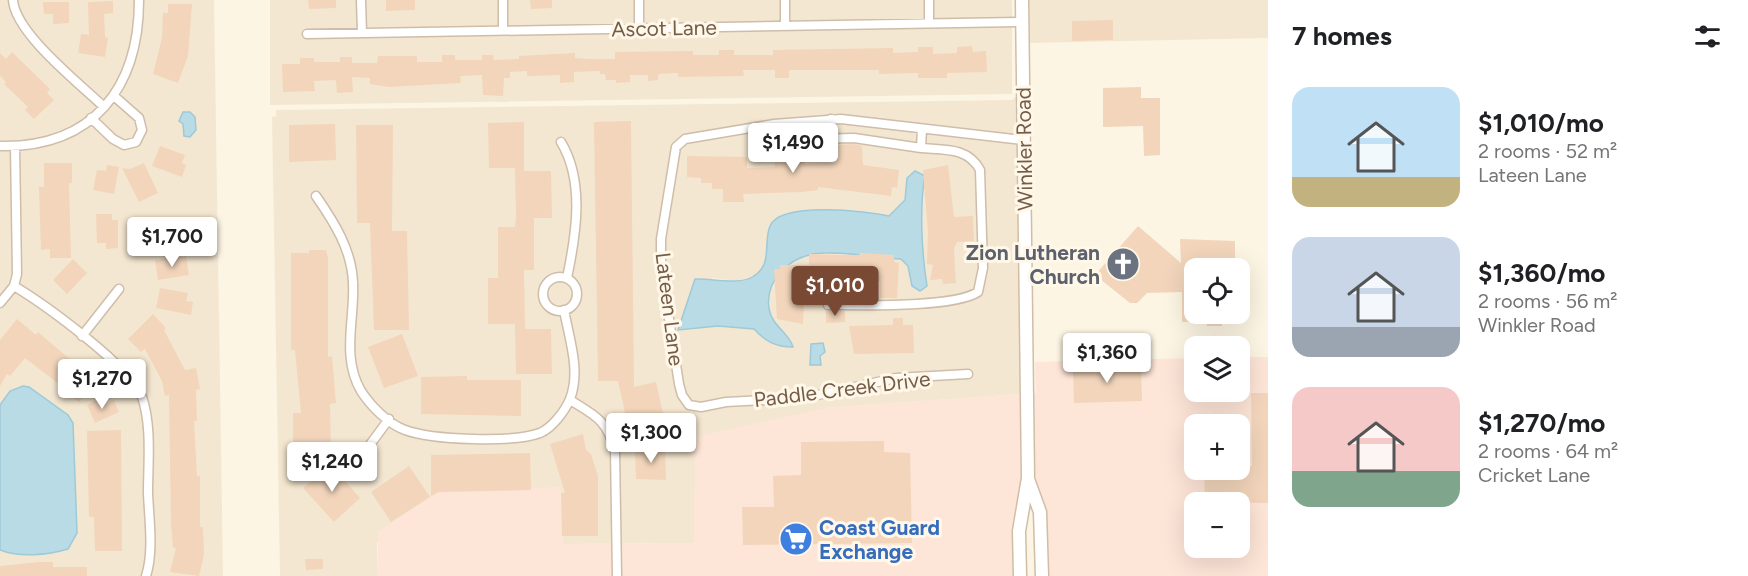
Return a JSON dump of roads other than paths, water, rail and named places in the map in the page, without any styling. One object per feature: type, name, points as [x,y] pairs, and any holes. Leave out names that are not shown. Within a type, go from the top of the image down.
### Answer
[{"type":"street","points":[[13,0],[16,15],[26,31],[104,107]]},
{"type":"street","points":[[0,146],[42,143],[77,129],[104,107],[114,96],[129,70],[137,45],[139,0]]},
{"type":"street","points":[[361,0],[362,33]]},
{"type":"street","points":[[503,0],[503,30]]},
{"type":"street","points":[[639,0],[639,28]]},
{"type":"street","points":[[785,0],[785,26]]},
{"type":"street","points":[[929,0],[929,23]]},
{"type":"street","name":"Winkler Road","points":[[1020,576],[1018,531],[1028,478],[1022,0]]},
{"type":"street","name":"Ascot Lane","points":[[306,34],[1023,22]]},
{"type":"street","points":[[91,118],[113,139],[124,145],[136,142],[142,130],[139,118],[114,96]]},
{"type":"street","points":[[830,138],[831,119]]},
{"type":"street","name":"Lateen Lane","points":[[716,403],[701,407],[689,405],[682,395],[664,294],[661,239],[676,147],[685,139],[774,124],[831,119],[870,121],[1023,140]]},
{"type":"street","points":[[921,148],[922,129]]},
{"type":"street","points":[[765,140],[854,138],[966,153],[974,159],[980,170],[983,268],[978,292],[958,300],[828,305]]},
{"type":"street","points":[[561,142],[572,159],[575,173],[575,242],[567,278],[577,292],[574,304],[564,310],[548,305],[544,288],[552,279],[567,278]]},
{"type":"street","points":[[0,303],[14,286],[17,274],[15,146]]},
{"type":"street","points":[[316,196],[338,227],[353,282],[349,341],[351,360],[360,389],[376,409],[403,429],[433,437],[514,438],[542,433],[555,422],[570,400],[576,376],[564,310]]},
{"type":"street","points":[[14,286],[82,336],[126,374],[141,394],[145,408],[149,546],[146,576]]},
{"type":"street","points":[[82,336],[119,289]]},
{"type":"street","name":"Paddle Creek Drive","points":[[716,403],[804,398],[896,378],[968,374]]},
{"type":"street","points":[[570,400],[602,419],[611,434],[615,451],[617,576]]},
{"type":"street","points":[[366,450],[388,418]]},
{"type":"street","name":"Winkler Road","points":[[1028,478],[1040,513],[1042,576]]},
{"type":"water","points":[[183,112],[190,112],[195,117],[196,130],[190,137],[184,136],[183,124],[179,121]]},
{"type":"water","points":[[915,171],[925,176],[922,231],[927,286],[920,291],[912,286],[908,266],[901,259],[813,254],[787,266],[774,281],[771,289],[769,309],[771,315],[793,347],[772,343],[754,329],[718,326],[678,330],[695,279],[741,281],[760,271],[766,259],[768,232],[777,218],[790,213],[825,210],[889,216],[905,200],[907,178]]},
{"type":"water","points":[[823,343],[825,352],[820,356],[821,365],[810,365],[811,344]]},
{"type":"water","points":[[23,386],[29,387],[68,415],[73,423],[77,533],[68,549],[52,553],[25,555],[0,550],[0,405],[10,391]]},
{"type":"place","name":"Zion Lutheran Church","points":[[1123,264]]},
{"type":"place","name":"Coast Guard Exchange","points":[[796,539]]}]
